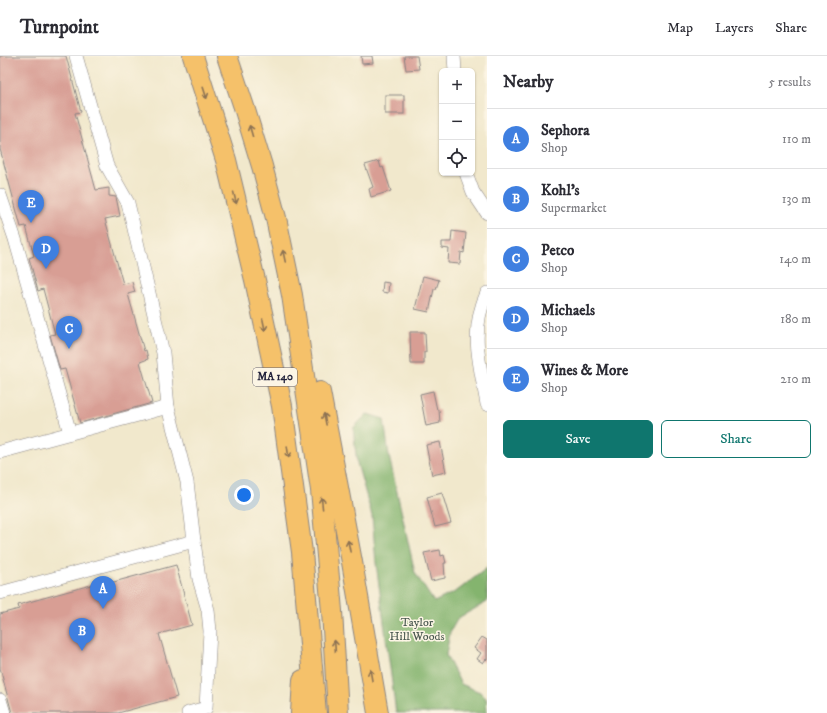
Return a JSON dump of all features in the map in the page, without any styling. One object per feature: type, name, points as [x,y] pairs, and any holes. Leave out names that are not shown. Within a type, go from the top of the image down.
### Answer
[{"type":"highway","name":"MA 140","points":[[193,56],[226,160],[255,280],[282,406],[302,552],[316,713]]},
{"type":"highway","name":"MA 140","points":[[227,56],[262,166],[276,218],[292,295],[318,382],[352,562],[378,713]]},
{"type":"highway","points":[[292,295],[321,490],[332,611],[338,713]]},
{"type":"highway","points":[[301,713],[306,596]]},
{"type":"street","points":[[76,56],[107,166],[128,203],[163,353],[168,407],[187,482],[199,579],[208,610],[210,631],[206,708],[188,713]]},
{"type":"street","points":[[454,56],[455,68]]},
{"type":"street","points":[[467,176],[473,192],[487,213]]},
{"type":"street","points":[[0,195],[15,239],[70,433]]},
{"type":"street","points":[[487,293],[480,314],[477,331],[477,349],[487,404]]},
{"type":"street","points":[[0,452],[168,407]]},
{"type":"street","points":[[0,593],[194,541]]},
{"type":"street","points":[[0,700],[4,713]]},
{"type":"green space","name":"Taylor Hill Woods","points":[[367,414],[384,419],[389,456],[415,573],[434,602],[457,591],[487,568],[487,602],[458,618],[450,632],[446,655],[461,684],[480,692],[486,698],[487,713],[396,713],[376,563],[372,516],[357,463],[353,428]]},
{"type":"building","points":[[0,56],[66,56],[81,112],[75,113],[96,190],[109,188],[109,196],[116,197],[120,216],[105,219],[123,284],[132,282],[135,292],[128,294],[144,351],[146,350],[148,359],[140,362],[152,403],[80,423],[65,369],[60,370],[50,335],[55,334],[43,289],[38,291],[29,258],[34,256],[26,226],[21,227],[0,149]]},
{"type":"building","points":[[361,56],[372,56],[373,63],[362,64]]},
{"type":"building","points":[[404,56],[417,56],[419,69],[406,70]]},
{"type":"building","points":[[385,95],[404,95],[404,114],[385,114]]},
{"type":"building","points":[[379,161],[381,168],[383,167],[391,191],[371,197],[369,189],[373,187],[365,165]]},
{"type":"building","points":[[452,231],[466,233],[464,253],[461,252],[460,264],[448,263],[449,249],[442,248],[442,242],[451,242]]},
{"type":"building","points":[[423,276],[439,280],[436,289],[434,289],[429,312],[415,309]]},
{"type":"building","points":[[383,282],[389,283],[388,293],[382,292]]},
{"type":"building","points":[[410,332],[425,332],[426,352],[424,352],[424,364],[411,364]]},
{"type":"building","points":[[433,391],[437,410],[439,410],[440,423],[426,426],[420,394]]},
{"type":"building","points":[[440,442],[446,472],[432,475],[426,445]]},
{"type":"building","points":[[442,493],[451,523],[435,527],[427,497]]},
{"type":"building","points":[[440,550],[441,556],[444,555],[446,563],[444,563],[445,578],[431,581],[424,553]]},
{"type":"building","points":[[176,565],[192,625],[159,634],[177,697],[118,713],[12,713],[0,668],[0,614],[19,609],[18,605],[109,580],[110,583]]},
{"type":"building","points":[[482,637],[487,640],[487,660],[486,659],[483,663],[477,659],[481,653],[474,648]]},
{"type":"place","name":"Wines & More","points":[[31,223]]},
{"type":"place","name":"Michaels","points":[[46,269]]},
{"type":"place","name":"Petco","points":[[69,349]]},
{"type":"place","name":"Sephora","points":[[103,609]]},
{"type":"place","name":"Kohl's","points":[[82,651]]}]
